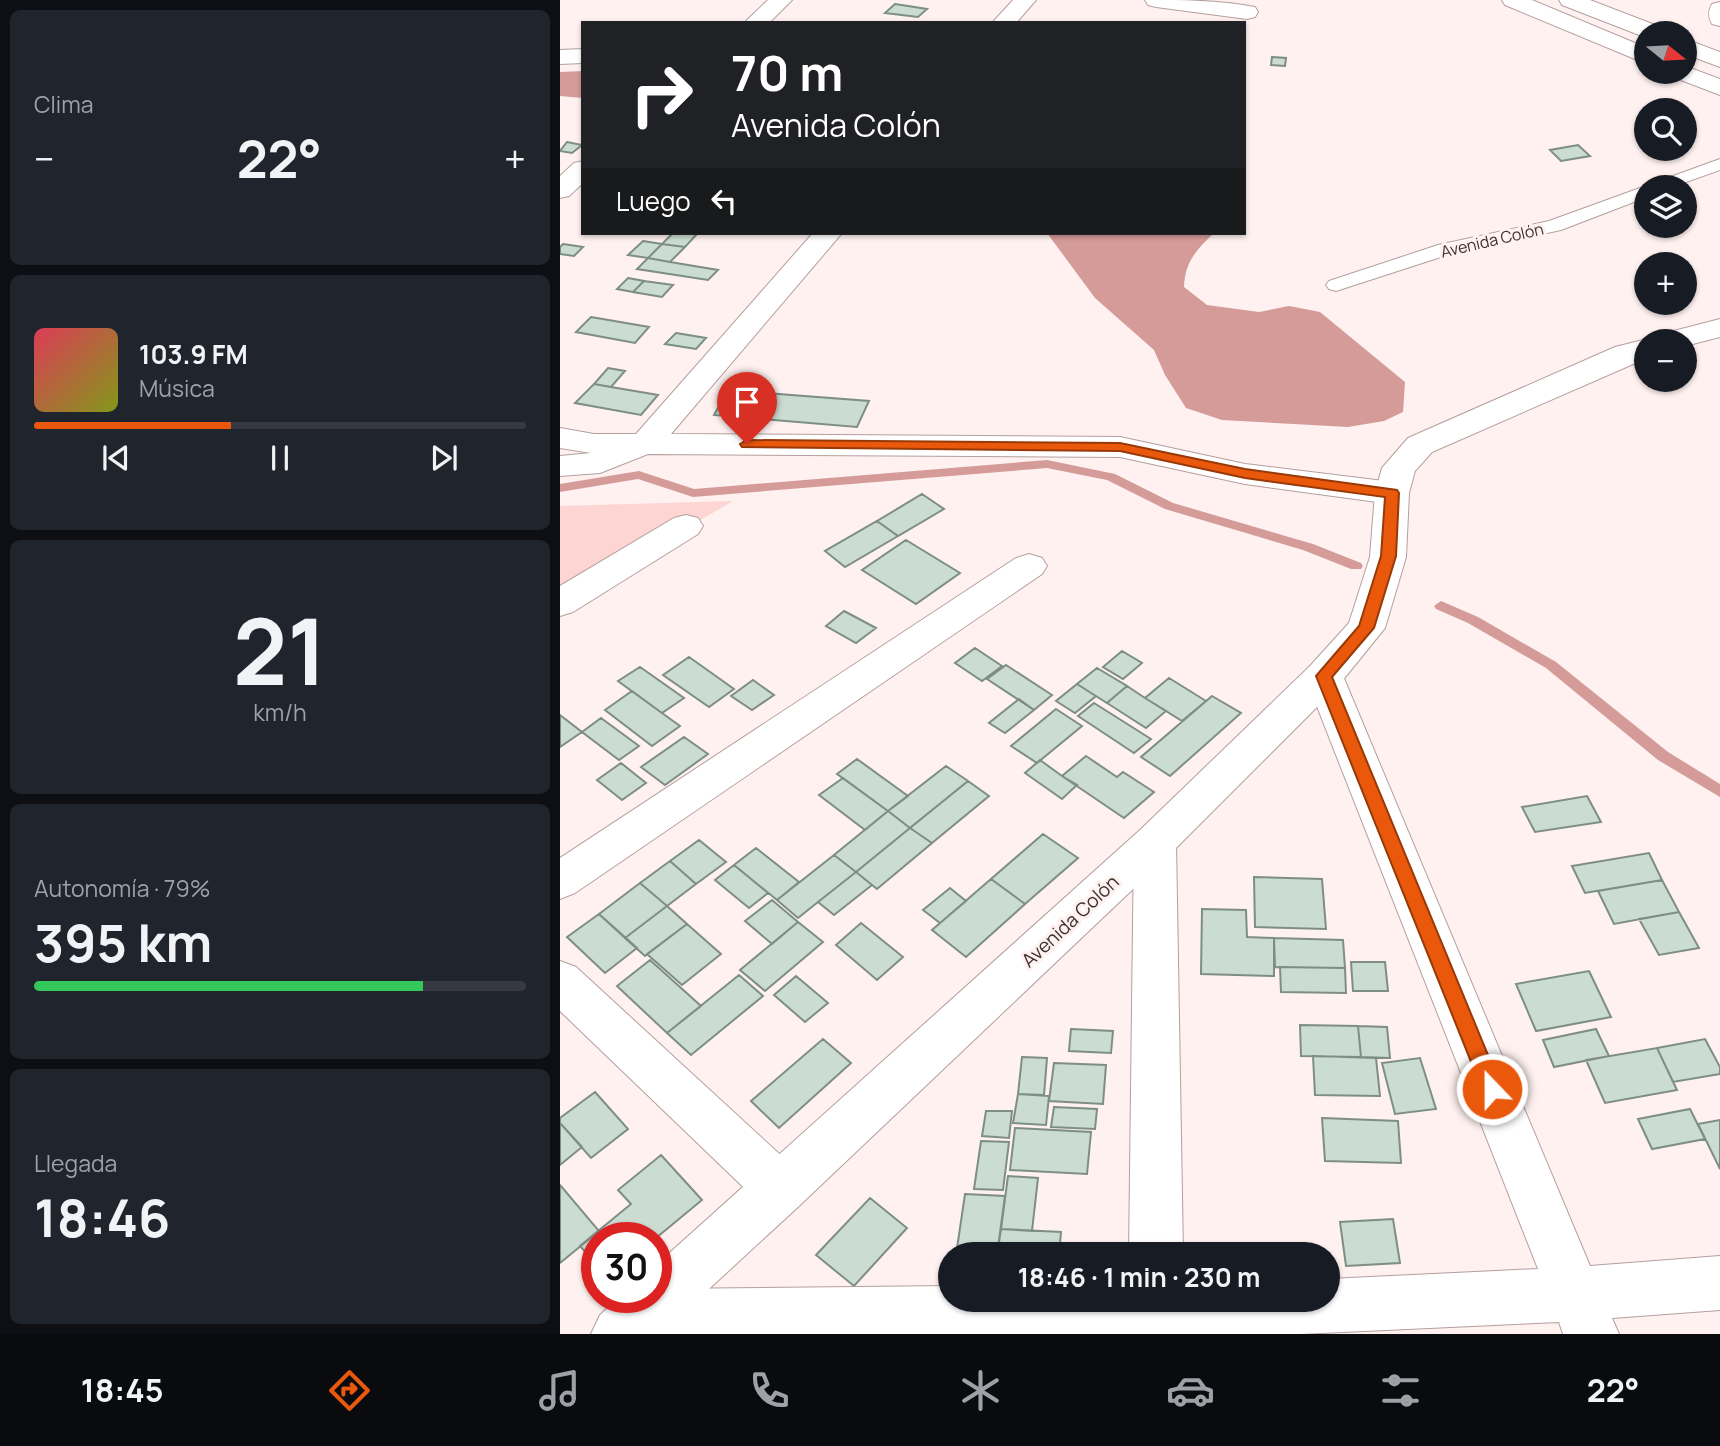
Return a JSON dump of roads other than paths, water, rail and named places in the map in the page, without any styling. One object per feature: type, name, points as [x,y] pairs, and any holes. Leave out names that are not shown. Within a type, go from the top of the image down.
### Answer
[{"type":"street","points":[[757,21],[781,0]]},
{"type":"street","points":[[1005,21],[1025,0]]},
{"type":"street","points":[[1156,0],[1247,12]]},
{"type":"street","points":[[1513,0],[1634,51]]},
{"type":"street","points":[[1570,0],[1634,25]]},
{"type":"street","points":[[1720,9],[1720,19]]},
{"type":"street","points":[[1698,51],[1720,60]]},
{"type":"street","points":[[560,57],[581,56]]},
{"type":"street","points":[[1698,79],[1720,88]]},
{"type":"street","points":[[560,190],[581,171]]},
{"type":"street","points":[[560,466],[600,463],[646,443],[826,235]]},
{"type":"street","points":[[1697,334],[1720,328]]},
{"type":"street","name":"Avenida Colón","points":[[628,1325],[781,1189],[1155,842],[1324,676],[1366,628],[1388,556],[1392,493],[1399,468],[1420,445],[1634,352]]},
{"type":"street","points":[[560,413],[612,424],[646,443]]},
{"type":"street","points":[[560,438],[594,444],[1120,447],[1245,474],[1392,493]]},
{"type":"street","points":[[560,603],[685,526]]},
{"type":"street","points":[[560,881],[1029,566]]},
{"type":"street","points":[[1324,676],[1583,1315]]},
{"type":"street","points":[[1155,842],[1156,1242]]},
{"type":"street","points":[[560,981],[781,1189]]},
{"type":"street","points":[[628,1325],[1156,1315],[1583,1315],[1720,1283]]},
{"type":"lane","points":[[1689,175],[1720,164]]},
{"type":"lane","name":"Avenida Colón","points":[[1336,285],[1445,249],[1554,226],[1634,196]]},
{"type":"waterway","points":[[560,488],[639,475],[693,493],[1047,464],[1111,477],[1169,506],[1308,547],[1356,566]]},
{"type":"waterway","points":[[1441,606],[1473,620],[1551,665],[1663,756],[1720,791]]}]
